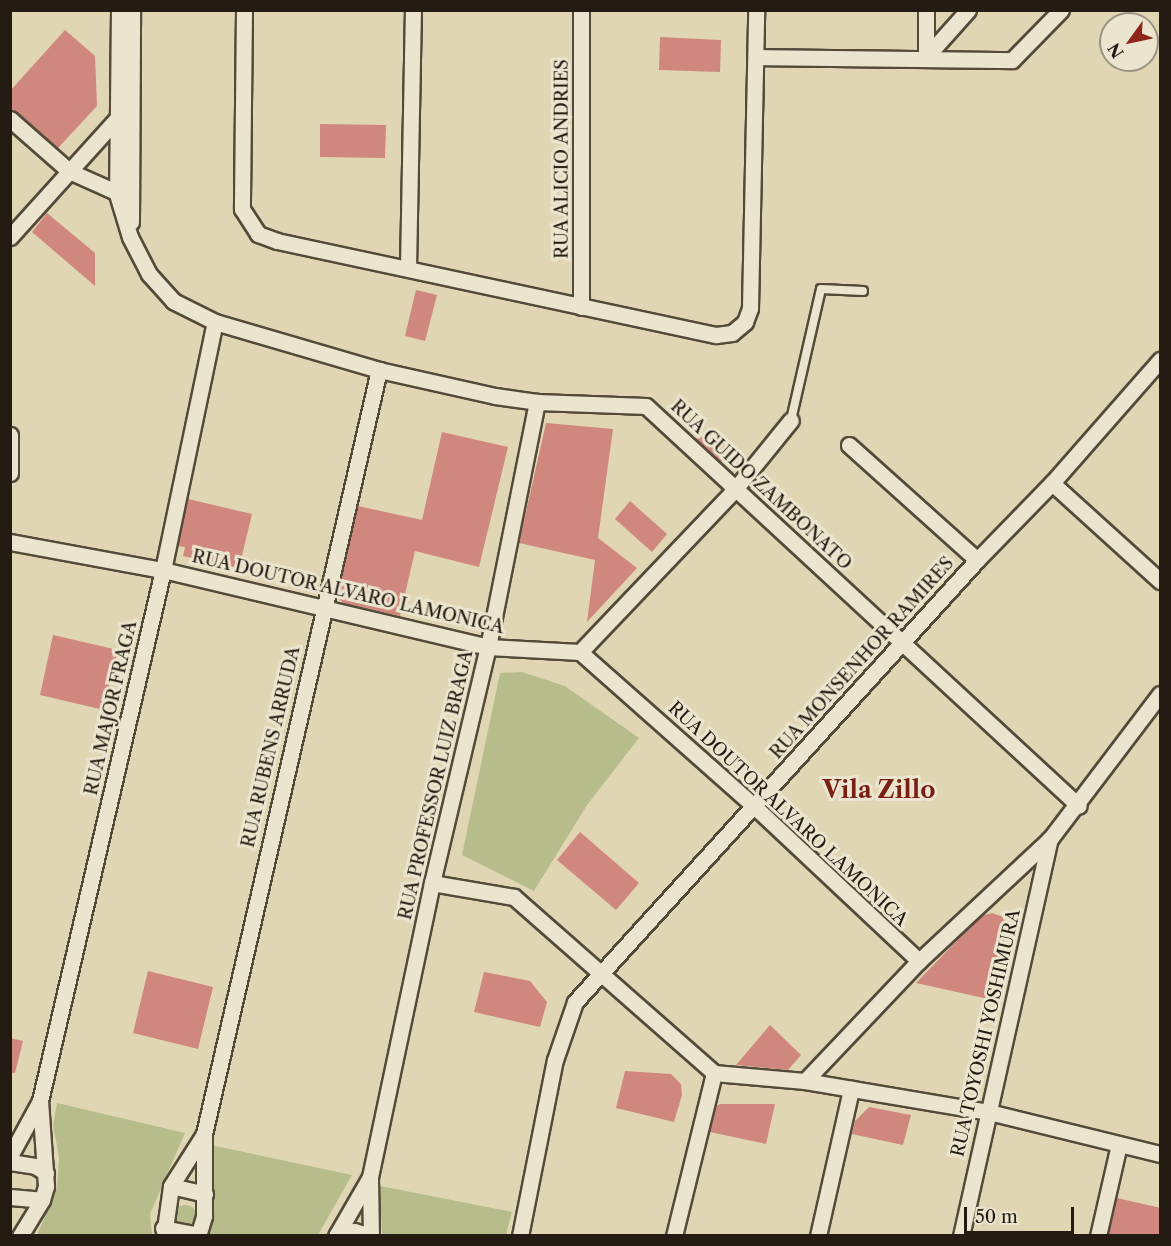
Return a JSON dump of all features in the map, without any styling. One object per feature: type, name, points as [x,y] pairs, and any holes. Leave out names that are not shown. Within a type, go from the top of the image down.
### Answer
[{"type":"street","name":"RUA GUIDO ZAMBONATO","points":[[119,10],[132,105],[124,195]]},
{"type":"street","name":"RUA GUIDO ZAMBONATO","points":[[132,10],[125,43],[119,115],[124,195],[130,237],[149,274],[173,301],[215,322],[379,370],[537,402],[646,405],[1079,806]]},
{"type":"street","points":[[244,10],[242,209],[247,222],[258,234],[277,242],[408,268],[696,333],[732,333],[745,322],[751,286],[756,10]]},
{"type":"street","points":[[408,268],[413,10]]},
{"type":"street","name":"RUA ALICIO ANDRIES","points":[[581,10],[581,307]]},
{"type":"street","points":[[926,10],[926,57]]},
{"type":"street","points":[[926,57],[968,10]]},
{"type":"street","points":[[756,57],[926,57],[1012,60],[1061,10]]},
{"type":"street","points":[[10,237],[119,115],[132,105]]},
{"type":"street","points":[[10,119],[69,171],[124,195]]},
{"type":"street","name":"RUA MAJOR FRAGA","points":[[10,1156],[40,1101],[163,570],[215,322]]},
{"type":"street","name":"RUA MONSENHOR RAMIRES","points":[[520,1236],[555,1060],[575,1002],[755,807],[902,641],[1052,483],[1161,360]]},
{"type":"street","name":"RUA RUBENS ARRUDA","points":[[204,1134],[171,1186],[163,1232],[198,1235],[205,1194],[204,1134],[322,607],[379,370]]},
{"type":"street","name":"RUA PROFESSOR LUIZ BRAGA","points":[[337,1235],[354,1231],[370,1236],[370,1177],[432,883],[488,647],[537,402]]},
{"type":"street","points":[[580,652],[736,488],[791,420]]},
{"type":"street","points":[[10,435],[10,473]]},
{"type":"street","points":[[849,445],[977,560]]},
{"type":"street","points":[[1052,483],[1161,581]]},
{"type":"street","name":"RUA DOUTOR ALVARO LAMONICA","points":[[10,542],[163,570],[488,647],[580,652],[755,807],[919,961]]},
{"type":"street","points":[[805,1081],[919,961],[1050,839],[1079,806],[1161,694]]},
{"type":"street","name":"RUA TOYOSHI YOSHIMURA","points":[[961,1236],[1050,839]]},
{"type":"street","points":[[432,883],[514,897],[714,1073],[805,1081],[989,1112],[1161,1154]]},
{"type":"street","points":[[674,1236],[714,1073]]},
{"type":"street","points":[[818,1236],[850,1089]]},
{"type":"street","name":"RUA MAJOR FRAGA","points":[[20,1236],[42,1200],[46,1173],[40,1101]]},
{"type":"street","points":[[1098,1236],[1119,1144]]},
{"type":"street","points":[[10,1162],[35,1166],[46,1173]]},
{"type":"street","name":"RUA PROFESSOR LUIZ BRAGA","points":[[337,1235],[370,1177]]},
{"type":"street","points":[[171,1186],[205,1194]]},
{"type":"street","points":[[10,1197],[42,1200]]},
{"type":"lane","points":[[791,420],[821,289],[863,291]]},
{"type":"green space","points":[[522,672],[565,686],[639,738],[587,805],[534,891],[462,855],[500,673]]},
{"type":"green space","points":[[57,1103],[185,1133],[150,1214],[152,1235],[37,1235],[57,1189],[59,1157],[53,1125]]},
{"type":"green space","points":[[211,1145],[352,1175],[318,1235],[208,1236],[213,1222]]},
{"type":"green space","points":[[380,1186],[512,1212],[506,1235],[382,1235]]},
{"type":"green space","points":[[185,1205],[194,1208],[197,1217],[194,1226],[185,1229],[176,1226],[173,1217],[176,1208]]},
{"type":"building","points":[[65,30],[95,56],[97,106],[58,148],[10,109],[10,91]]},
{"type":"building","points":[[660,37],[721,40],[720,72],[659,70]]},
{"type":"building","points":[[320,124],[386,125],[385,158],[320,157]]},
{"type":"building","points":[[47,213],[95,253],[95,286],[32,232]]},
{"type":"building","points":[[416,290],[437,295],[425,341],[405,336]]},
{"type":"building","points":[[546,423],[613,429],[598,538],[637,568],[587,622],[595,560],[519,543]]},
{"type":"building","points":[[714,431],[733,450],[721,462],[696,439]]},
{"type":"building","points":[[442,432],[508,447],[479,567],[415,551],[400,616],[343,603],[337,596],[358,506],[422,520]]},
{"type":"building","points":[[188,499],[252,514],[239,568],[183,556],[185,547],[178,546]]},
{"type":"building","points":[[630,501],[667,534],[652,552],[615,519]]},
{"type":"building","points":[[53,635],[118,650],[104,710],[40,695]]},
{"type":"building","points":[[580,832],[639,883],[616,910],[557,860]]},
{"type":"building","points":[[992,913],[1003,917],[1007,929],[993,1000],[916,983],[981,916]]},
{"type":"building","points":[[148,971],[213,987],[198,1049],[133,1033]]},
{"type":"building","points":[[484,972],[530,981],[547,1002],[540,1027],[474,1012]]},
{"type":"building","points":[[770,1025],[801,1055],[788,1070],[736,1065]]},
{"type":"building","points":[[10,1038],[23,1041],[15,1073],[10,1073]]},
{"type":"building","points":[[625,1071],[671,1074],[681,1084],[682,1095],[674,1122],[616,1108]]},
{"type":"building","points":[[720,1104],[775,1104],[766,1144],[710,1132],[716,1106]]},
{"type":"building","points":[[869,1107],[911,1115],[903,1145],[852,1134],[855,1121]]},
{"type":"building","points":[[1117,1198],[1161,1208],[1161,1236],[1108,1236]]},
{"type":"district","name":"Vila Zillo","points":[[879,790]]}]
